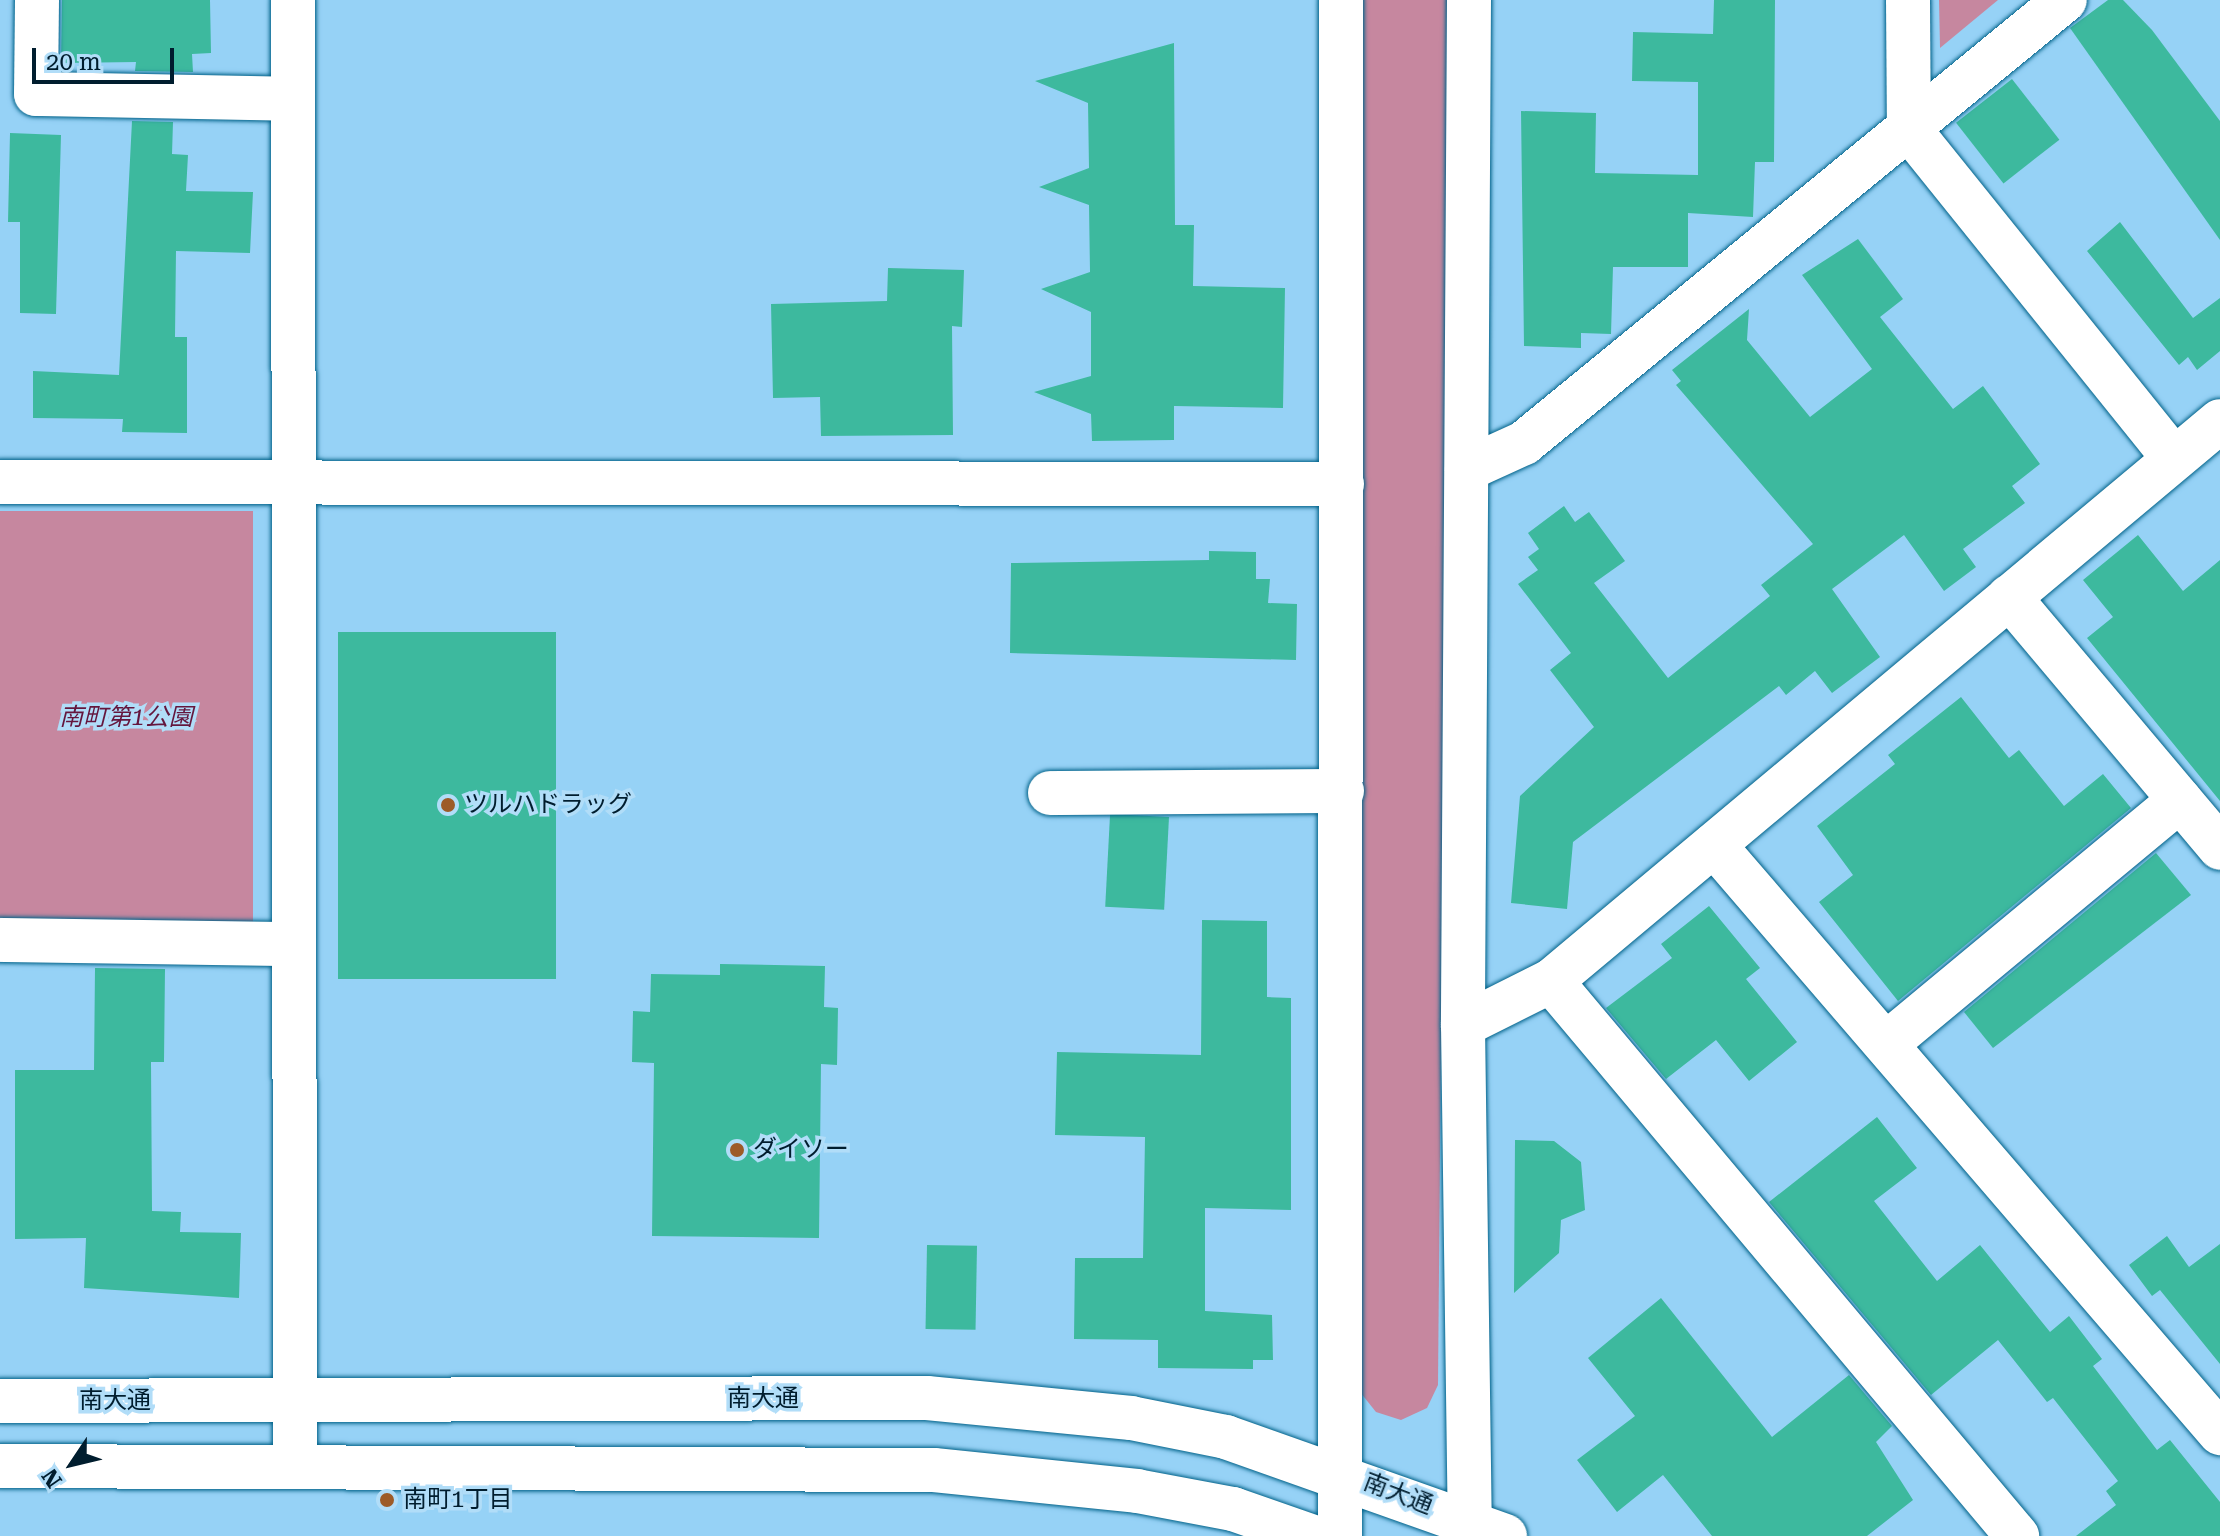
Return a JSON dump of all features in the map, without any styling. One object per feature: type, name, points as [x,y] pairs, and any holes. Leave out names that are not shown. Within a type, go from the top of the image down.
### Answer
[{"type":"street","points":[[37,0],[36,94],[293,99]]},
{"type":"street","points":[[293,0],[295,1466]]},
{"type":"street","points":[[1340,1536],[1341,0]]},
{"type":"street","points":[[1469,0],[1463,1025],[1481,1531]]},
{"type":"street","points":[[1908,0],[1909,129],[2174,459]]},
{"type":"street","points":[[1467,469],[1524,443],[2065,0]]},
{"type":"street","points":[[1463,1025],[1551,981],[2220,421]]},
{"type":"street","points":[[0,482],[1342,484]]},
{"type":"street","points":[[2009,597],[2220,848]]},
{"type":"street","points":[[1050,793],[1342,791]]},
{"type":"street","points":[[1886,1044],[2180,800]]},
{"type":"street","points":[[1714,845],[2220,1433]]},
{"type":"street","points":[[0,940],[294,944]]},
{"type":"street","points":[[1551,981],[2017,1536]]},
{"type":"street","name":"南大通","points":[[0,1401],[927,1398],[1131,1418],[1341,1473],[1481,1531]]},
{"type":"street","points":[[0,1466],[934,1470],[1150,1493],[1233,1509],[1310,1536]]},
{"type":"green space","points":[[1355,0],[1450,0],[1438,1385],[1427,1408],[1401,1420],[1376,1412],[1360,1392]]},
{"type":"green space","points":[[1939,0],[1998,0],[1940,48]]},
{"type":"green space","name":"南町第1公園","points":[[0,511],[253,511],[253,925],[0,925]]},
{"type":"building","points":[[62,0],[210,0],[211,53],[192,54],[193,72],[135,71],[136,62],[61,63]]},
{"type":"building","points":[[1714,0],[1775,0],[1774,162],[1755,162],[1753,217],[1688,213],[1688,267],[1613,267],[1611,334],[1581,333],[1581,348],[1524,346],[1521,111],[1596,113],[1595,173],[1698,175],[1698,82],[1632,81],[1633,32],[1713,34]]},
{"type":"building","points":[[2108,0],[2123,0],[2152,30],[2220,121],[2220,240],[2070,28]]},
{"type":"building","points":[[1174,43],[1175,225],[1194,225],[1193,286],[1285,288],[1283,408],[1174,406],[1174,440],[1092,441],[1091,414],[1034,392],[1091,376],[1091,312],[1041,289],[1090,272],[1089,205],[1039,187],[1089,168],[1088,103],[1035,81]]},
{"type":"building","points":[[2012,79],[2059,140],[2003,183],[1956,123]]},
{"type":"building","points":[[132,121],[173,122],[172,154],[188,155],[186,191],[253,192],[250,253],[176,251],[175,337],[187,337],[187,433],[122,432],[123,419],[33,418],[33,371],[119,375]]},
{"type":"building","points":[[10,133],[61,135],[56,314],[20,313],[20,222],[8,222]]},
{"type":"building","points":[[2120,222],[2193,318],[2220,298],[2220,351],[2197,370],[2188,357],[2179,365],[2087,251]]},
{"type":"building","points":[[1858,239],[1903,299],[1880,317],[1953,409],[1983,386],[2040,464],[2012,486],[2025,503],[1963,549],[1976,567],[1944,591],[1904,535],[1832,589],[1880,657],[1832,693],[1815,671],[1786,695],[1779,686],[1573,842],[1567,909],[1511,903],[1520,796],[1594,727],[1550,670],[1571,653],[1518,584],[1538,570],[1528,557],[1539,549],[1528,533],[1564,506],[1575,522],[1589,512],[1625,561],[1594,583],[1668,678],[1770,596],[1761,585],[1813,544],[1676,385],[1681,381],[1672,370],[1749,309],[1747,340],[1810,417],[1872,369],[1802,275]]},
{"type":"building","points":[[888,268],[964,270],[962,327],[952,326],[953,435],[821,436],[820,397],[773,398],[771,304],[887,301]]},
{"type":"building","points":[[2138,535],[2183,591],[2220,560],[2220,801],[2087,638],[2113,617],[2083,580]]},
{"type":"building","points":[[1209,551],[1256,552],[1256,579],[1270,579],[1268,603],[1297,604],[1296,660],[1010,653],[1011,563],[1209,560]]},
{"type":"building","name":"ツルハドラッグ","points":[[338,632],[556,632],[556,979],[338,979]]},
{"type":"building","points":[[1961,697],[2009,758],[2019,750],[2064,806],[2103,774],[2131,808],[1898,1001],[1819,902],[1853,875],[1817,826],[1895,764],[1888,755]]},
{"type":"building","points":[[1110,814],[1169,817],[1164,910],[1105,907]]},
{"type":"building","points":[[2156,853],[2191,895],[1993,1048],[1964,1012]]},
{"type":"building","points":[[1709,906],[1760,968],[1746,979],[1797,1042],[1749,1081],[1716,1040],[1666,1079],[1606,1008],[1672,958],[1661,944]]},
{"type":"building","points":[[1202,920],[1267,921],[1267,997],[1291,998],[1291,1210],[1205,1208],[1205,1311],[1272,1315],[1273,1360],[1253,1360],[1253,1369],[1158,1368],[1158,1340],[1074,1339],[1075,1258],[1143,1258],[1145,1137],[1055,1135],[1057,1052],[1201,1055]]},
{"type":"building","name":"ダイソー","points":[[720,964],[825,966],[824,1007],[838,1008],[837,1065],[821,1064],[819,1238],[652,1236],[654,1063],[632,1062],[633,1011],[650,1012],[651,974],[720,975]]},
{"type":"building","points":[[95,968],[165,969],[164,1062],[151,1062],[152,1211],[181,1212],[180,1232],[241,1233],[239,1298],[84,1288],[86,1238],[15,1239],[15,1070],[94,1070]]},
{"type":"building","points":[[1877,1117],[1917,1168],[1874,1201],[1937,1281],[1980,1245],[2050,1332],[2069,1316],[2102,1359],[2093,1366],[2157,1450],[2170,1440],[2220,1502],[2220,1536],[2076,1536],[2116,1505],[2106,1491],[2118,1481],[2053,1398],[2047,1402],[1998,1340],[1931,1395],[1769,1202]]},
{"type":"building","points":[[1515,1140],[1554,1141],[1581,1162],[1585,1210],[1561,1220],[1559,1253],[1514,1293]]},
{"type":"building","points":[[2167,1236],[2189,1267],[2220,1244],[2220,1364],[2160,1290],[2152,1296],[2129,1265]]},
{"type":"building","points":[[927,1245],[977,1246],[976,1330],[926,1329]]},
{"type":"building","points":[[1661,1298],[1772,1437],[1849,1375],[1892,1426],[1876,1442],[1913,1500],[1867,1536],[1712,1536],[1663,1475],[1617,1512],[1577,1460],[1635,1416],[1588,1358]]},
{"type":"place","name":"ツルハドラッグ","points":[[448,805]]},
{"type":"place","name":"ダイソー","points":[[737,1150]]},
{"type":"place","name":"南町1丁目","points":[[387,1500]]}]
